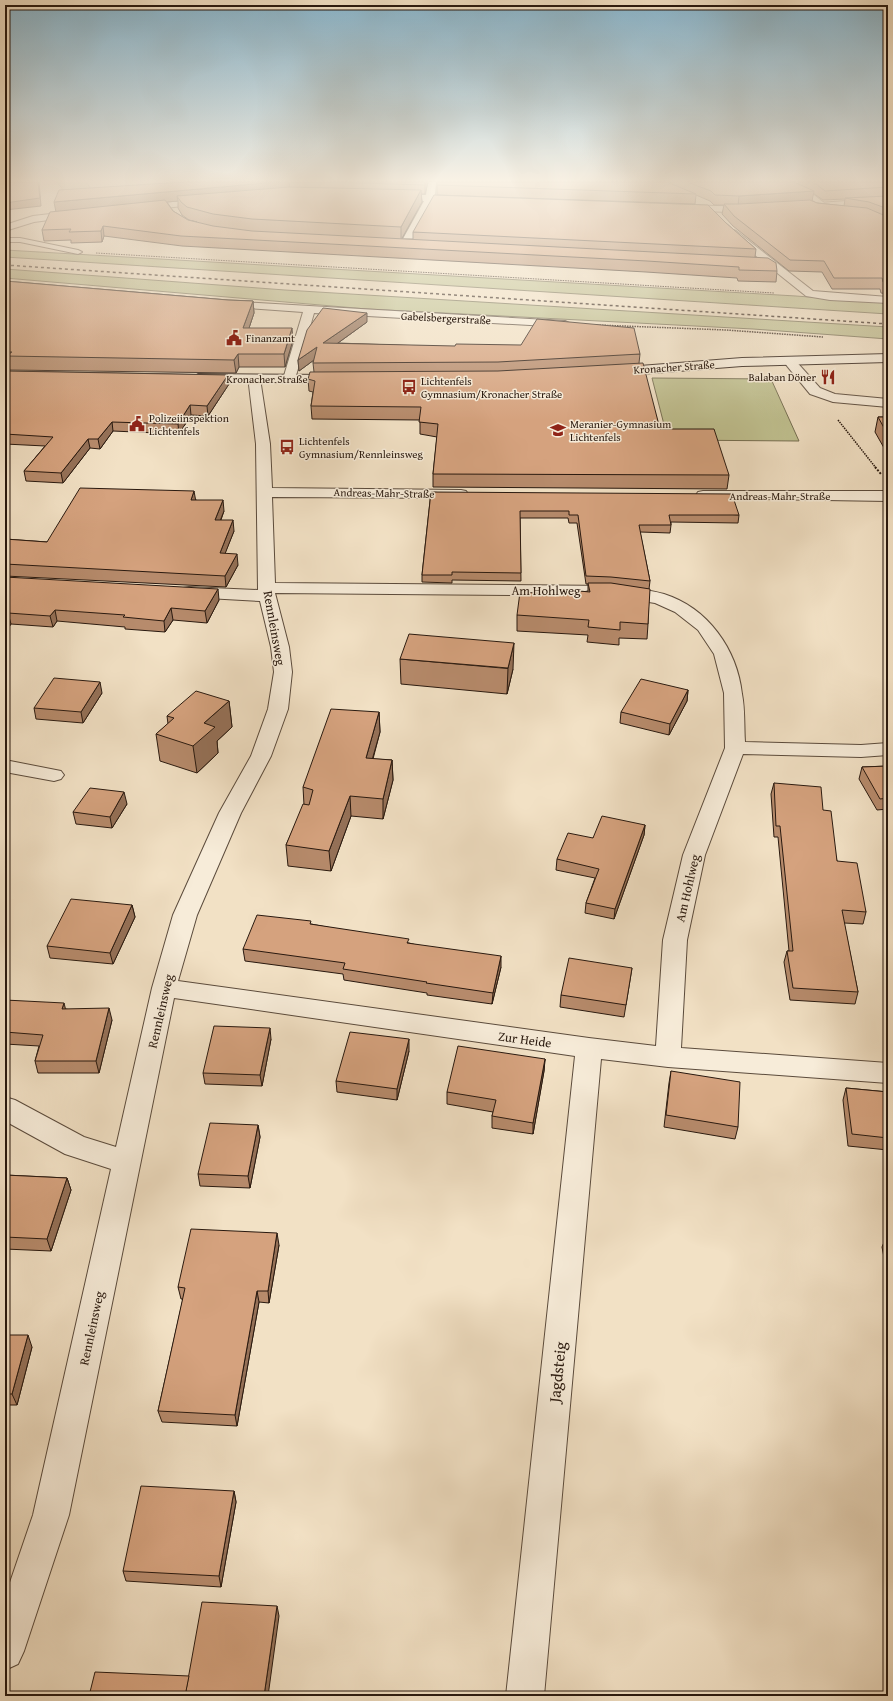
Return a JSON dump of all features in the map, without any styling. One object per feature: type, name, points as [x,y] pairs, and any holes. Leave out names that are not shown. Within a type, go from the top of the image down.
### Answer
[{"type":"street","points":[[767,261],[810,294],[830,297],[888,300]]},
{"type":"street","points":[[752,264],[770,264]]},
{"type":"street","name":"Gabelsbergerstraße","points":[[215,304],[582,325]]},
{"type":"street","points":[[289,379],[309,310]]},
{"type":"street","name":"Kronacher Straße","points":[[599,373],[701,365],[888,358]]},
{"type":"street","points":[[789,361],[815,391],[833,398],[888,403]]},
{"type":"street","name":"Kronacher Straße","points":[[188,378],[348,379]]},
{"type":"street","name":"Rennleinsweg","points":[[5,1651],[51,1515],[164,988],[185,915],[230,813],[261,756],[278,709],[283,672],[280,647],[267,592],[263,444],[255,385],[257,379]]},
{"type":"street","name":"Andreas-Mahr-Straße","points":[[264,492],[478,494]]},
{"type":"street","name":"Andreas-Mahr-Straße","points":[[691,495],[888,496]]},
{"type":"street","name":"Am Hohlweg","points":[[170,591],[610,591],[660,598],[681,608],[704,626],[723,654],[733,693],[735,748],[694,855],[675,940],[668,1057]]},
{"type":"street","points":[[735,748],[861,751],[888,749]]},
{"type":"street","points":[[5,766],[54,775]]},
{"type":"street","name":"Zur Heide","points":[[164,988],[589,1048],[668,1057],[888,1073]]},
{"type":"street","name":"Jagdsteig","points":[[525,1696],[589,1048]]},
{"type":"street","points":[[5,1108],[75,1146],[126,1162]]},
{"type":"path","points":[[240,261],[801,295],[810,294]]},
{"type":"path","points":[[582,325],[726,330],[826,337]]},
{"type":"path","points":[[815,391],[883,476]]},
{"type":"green space","points":[[73,261],[201,261],[796,296],[888,303],[888,314]]},
{"type":"green space","points":[[5,269],[285,290],[888,327],[888,339],[753,329],[367,309],[5,278]]},
{"type":"green space","points":[[652,378],[771,379],[799,441],[668,440]]},
{"type":"building","points":[[653,261],[773,261],[776,263],[777,271],[739,270],[739,267]]},
{"type":"building","points":[[824,261],[888,261],[888,282],[883,282],[882,278],[834,278]]},
{"type":"building","points":[[5,281],[253,301],[243,328],[292,328],[284,354],[238,354],[234,360],[6,356],[12,352],[5,352]]},
{"type":"building","points":[[323,308],[367,313],[323,343],[455,346],[456,344],[521,345],[537,319],[634,328],[640,354],[498,362],[313,363],[317,347],[298,360],[307,330]]},
{"type":"building","points":[[643,363],[660,429],[714,429],[729,475],[433,474],[438,424],[419,422],[421,407],[311,406],[315,381],[308,379],[310,372],[498,371]]},
{"type":"building","points":[[5,371],[228,375],[207,406],[190,405],[178,424],[112,422],[98,439],[88,439],[61,473],[24,471],[53,437],[5,434]]},
{"type":"building","points":[[878,417],[888,417],[888,435]]},
{"type":"building","points":[[80,488],[194,491],[191,500],[223,500],[215,520],[233,520],[220,553],[237,554],[225,576],[5,564],[5,539],[47,542]]},
{"type":"building","points":[[431,492],[732,494],[739,515],[669,515],[671,525],[639,525],[650,581],[586,576],[578,515],[569,515],[569,511],[520,511],[521,573],[452,572],[452,575],[422,575]]},
{"type":"building","points":[[5,577],[218,589],[205,611],[171,608],[164,621],[123,617],[125,615],[55,610],[50,616],[8,613],[5,617]]},
{"type":"building","points":[[588,583],[611,583],[650,589],[648,624],[620,622],[620,630],[588,627],[589,620],[517,615],[520,592],[566,595],[568,590],[590,592]]},
{"type":"building","points":[[409,634],[514,643],[508,668],[400,659]]},
{"type":"building","points":[[54,678],[100,682],[81,712],[34,708]]},
{"type":"building","points":[[641,679],[688,690],[670,724],[621,712]]},
{"type":"building","points":[[196,691],[229,701],[204,723],[215,727],[193,746],[156,734],[174,718],[167,716]]},
{"type":"building","points":[[331,709],[379,712],[366,758],[392,760],[383,799],[350,796],[329,851],[286,845],[303,804],[309,805],[313,790],[303,787]]},
{"type":"building","points":[[888,766],[888,798],[880,799],[862,767]]},
{"type":"building","points":[[774,783],[821,787],[823,810],[831,811],[837,861],[857,863],[866,912],[842,910],[858,992],[793,988],[787,951],[793,951],[780,826],[776,826]]},
{"type":"building","points":[[90,788],[124,792],[110,817],[73,812]]},
{"type":"building","points":[[602,816],[645,825],[615,909],[586,903],[599,869],[557,859],[568,833],[593,838]]},
{"type":"building","points":[[71,899],[132,905],[110,953],[47,946]]},
{"type":"building","points":[[257,915],[311,921],[310,924],[409,939],[407,943],[501,956],[493,993],[343,969],[345,963],[243,949]]},
{"type":"building","points":[[569,958],[632,968],[626,1005],[561,995]]},
{"type":"building","points":[[5,1000],[64,1003],[62,1009],[109,1008],[96,1061],[35,1061],[43,1035],[5,1032]]},
{"type":"building","points":[[214,1026],[270,1028],[260,1075],[203,1073]]},
{"type":"building","points":[[350,1032],[409,1039],[397,1089],[336,1081]]},
{"type":"building","points":[[458,1046],[545,1059],[533,1123],[492,1116],[496,1100],[447,1092]]},
{"type":"building","points":[[671,1071],[740,1082],[738,1127],[666,1115]]},
{"type":"building","points":[[846,1088],[888,1092],[888,1138],[852,1134]]},
{"type":"building","points":[[210,1123],[258,1125],[248,1176],[198,1174]]},
{"type":"building","points":[[5,1175],[67,1178],[47,1239],[5,1237]]},
{"type":"building","points":[[191,1229],[277,1233],[268,1291],[257,1291],[235,1415],[158,1411],[185,1288],[178,1287]]},
{"type":"building","points":[[5,1335],[28,1335],[12,1394],[5,1394]]},
{"type":"building","points":[[141,1486],[234,1491],[219,1576],[123,1571]]},
{"type":"building","points":[[202,1602],[277,1606],[264,1696],[185,1696]]},
{"type":"building","points":[[95,1672],[189,1676],[185,1696],[89,1696]]},
{"type":"railway","points":[[5,265],[888,324]]},
{"type":"place","name":"Finanzamt","points":[[234,338]]},
{"type":"place","name":"Balaban Döner","points":[[828,377]]},
{"type":"place","name":"Lichtenfels Gymnasium/Kronacher Straße","points":[[409,387]]},
{"type":"place","name":"Polizeiinspektion Lichtenfels","points":[[137,424]]},
{"type":"place","name":"Meranier-Gymnasium Lichtenfels","points":[[558,430]]},
{"type":"place","name":"Lichtenfels Gymnasium/Rennleinsweg","points":[[287,447]]}]
